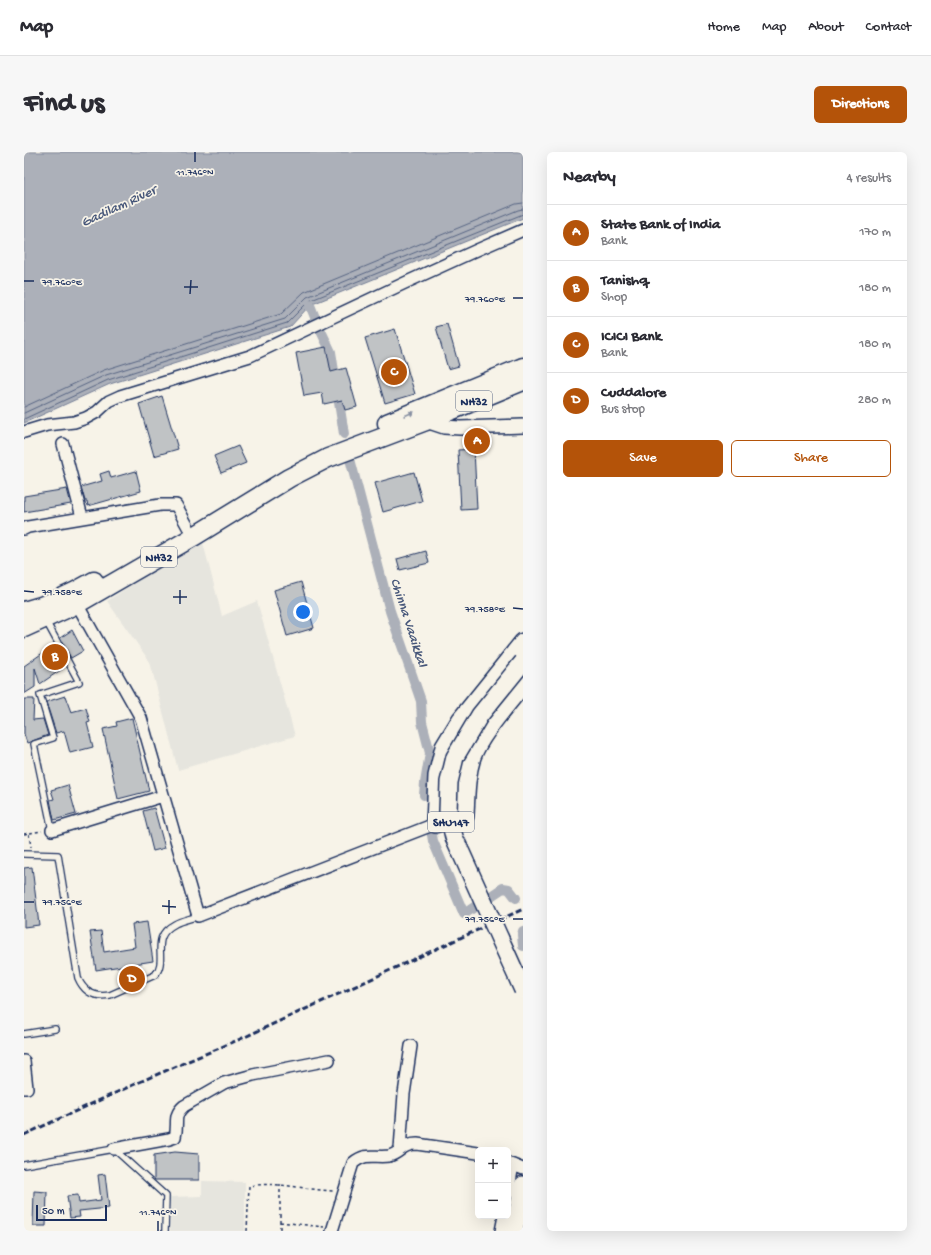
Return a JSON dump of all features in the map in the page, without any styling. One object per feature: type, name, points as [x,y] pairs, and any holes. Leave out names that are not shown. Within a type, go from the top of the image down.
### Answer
[{"type":"highway","name":"NH32","points":[[24,611],[38,607],[81,588],[329,447],[523,367]]},
{"type":"highway","name":"NH32","points":[[24,628],[77,604],[193,537],[289,478],[328,458],[426,421],[523,381]]},
{"type":"main road","points":[[523,642],[461,719],[444,747],[437,776],[435,824],[465,815],[466,779],[472,756],[484,734],[523,684]]},
{"type":"main road","name":"SHU147","points":[[523,662],[480,715],[455,757],[449,782],[448,811],[454,837],[523,990]]},
{"type":"main road","points":[[514,1231],[523,1184]]},
{"type":"street","points":[[24,432],[47,425],[74,422],[86,418],[97,412],[109,401],[120,396],[250,356],[409,281],[523,230]]},
{"type":"street","points":[[426,421],[444,427],[460,428],[523,426]]},
{"type":"street","points":[[63,444],[82,518]]},
{"type":"street","points":[[24,529],[28,527],[160,505],[176,505],[188,527]]},
{"type":"street","points":[[77,604],[141,718],[198,916],[435,824]]},
{"type":"street","points":[[52,830],[163,796]]},
{"type":"street","points":[[400,1149],[404,1094],[411,1046]]},
{"type":"street","points":[[114,1149],[169,1139],[175,1136],[178,1110],[224,1084],[252,1075],[329,1060]]},
{"type":"street","points":[[24,1061],[27,1088],[24,1088]]},
{"type":"street","points":[[333,1230],[353,1163],[360,1157],[369,1155],[388,1156],[394,1154],[409,1144],[475,1154]]},
{"type":"street","points":[[511,1183],[515,1166]]},
{"type":"street","points":[[501,1231],[503,1219]]},
{"type":"lane","points":[[45,619],[79,682],[40,695],[54,738],[34,744],[52,830]]},
{"type":"lane","points":[[24,854],[58,855],[78,978],[84,988],[94,995],[110,995],[155,975],[159,971],[161,963],[159,941],[165,932],[174,924],[198,916]]},
{"type":"lane","points":[[24,1034],[55,1029]]},
{"type":"lane","points":[[24,1165],[114,1149],[166,1196],[165,1231]]},
{"type":"path","points":[[24,834],[52,830]]},
{"type":"path","points":[[29,834],[32,854]]},
{"type":"path","points":[[247,1231],[248,1186],[260,1184],[280,1184],[320,1190],[344,1191]]},
{"type":"path","points":[[280,1184],[280,1231]]},
{"type":"path","points":[[280,1222],[333,1230]]},
{"type":"shaded area","points":[[202,539],[222,616],[257,601],[295,736],[178,770],[150,662],[107,601]]},
{"type":"shaded area","points":[[202,1181],[245,1182],[245,1231],[170,1231],[170,1197],[202,1196]]},
{"type":"water","name":"Gadilam River","points":[[24,152],[523,152],[523,218],[310,305],[290,327],[110,384],[24,423]]},
{"type":"building","points":[[447,324],[459,366],[448,369],[436,327]]},
{"type":"building","points":[[395,329],[415,394],[385,403],[365,338]]},
{"type":"building","points":[[326,347],[331,372],[346,368],[357,407],[345,410],[342,400],[324,404],[322,393],[304,396],[296,353]]},
{"type":"building","points":[[162,396],[178,449],[154,456],[139,404]]},
{"type":"building","points":[[238,446],[246,463],[221,473],[214,456]]},
{"type":"building","points":[[474,449],[477,509],[461,510],[458,450]]},
{"type":"building","points":[[109,471],[111,478],[136,471],[141,491],[88,506],[81,487],[102,481],[100,474]]},
{"type":"building","points":[[414,472],[422,501],[383,512],[375,483]]},
{"type":"building","points":[[67,489],[71,504],[24,512],[24,496]]},
{"type":"building","points":[[426,551],[429,563],[400,570],[397,559]]},
{"type":"building","points":[[301,582],[314,628],[287,636],[274,590]]},
{"type":"building","points":[[72,630],[83,651],[71,658],[60,638]]},
{"type":"building","points":[[54,645],[65,667],[40,684],[35,668],[35,687],[24,694],[24,666]]},
{"type":"building","points":[[65,696],[71,712],[86,708],[90,722],[87,723],[93,747],[70,753],[64,731],[56,733],[46,702]]},
{"type":"building","points":[[24,699],[34,699],[33,720],[43,719],[48,735],[27,743],[24,734]]},
{"type":"building","points":[[132,718],[149,791],[118,799],[103,729],[117,726],[116,722]]},
{"type":"building","points":[[68,785],[76,814],[54,820],[50,800],[54,799],[51,790]]},
{"type":"building","points":[[154,808],[165,848],[153,851],[143,811]]},
{"type":"building","points":[[32,867],[39,925],[24,927],[24,868]]},
{"type":"building","points":[[147,922],[153,961],[96,970],[90,932],[101,931],[104,952],[135,947],[132,924]]},
{"type":"building","points":[[175,1152],[199,1154],[199,1180],[154,1179],[154,1155]]},
{"type":"building","points":[[105,1174],[109,1208],[79,1211],[80,1217],[70,1218],[67,1196],[78,1195],[79,1203],[101,1200],[98,1175]]},
{"type":"building","points":[[34,1191],[47,1192],[46,1226],[33,1226]]},
{"type":"waterway","name":"Chinna Vaaikkal","points":[[310,305],[316,320]]},
{"type":"waterway","name":"Chinna Vaaikkal","points":[[321,331],[331,352],[344,434]]},
{"type":"waterway","name":"Chinna Vaaikkal","points":[[350,459],[390,611],[421,701],[422,722],[430,753],[424,795]]},
{"type":"waterway","name":"Chinna Vaaikkal","points":[[432,835],[433,841],[464,914],[503,888],[509,889],[516,898]]},
{"type":"waterway","name":"Chinna Vaaikkal","points":[[523,931],[523,946]]},
{"type":"railway","points":[[24,1135],[137,1083],[245,1037],[523,909]]},
{"type":"place","name":"ICICI Bank","points":[[394,372]]},
{"type":"place","name":"State Bank of India","points":[[477,441]]},
{"type":"place","name":"Tanishq","points":[[55,657]]},
{"type":"place","name":"Cuddalore","points":[[132,979]]}]
